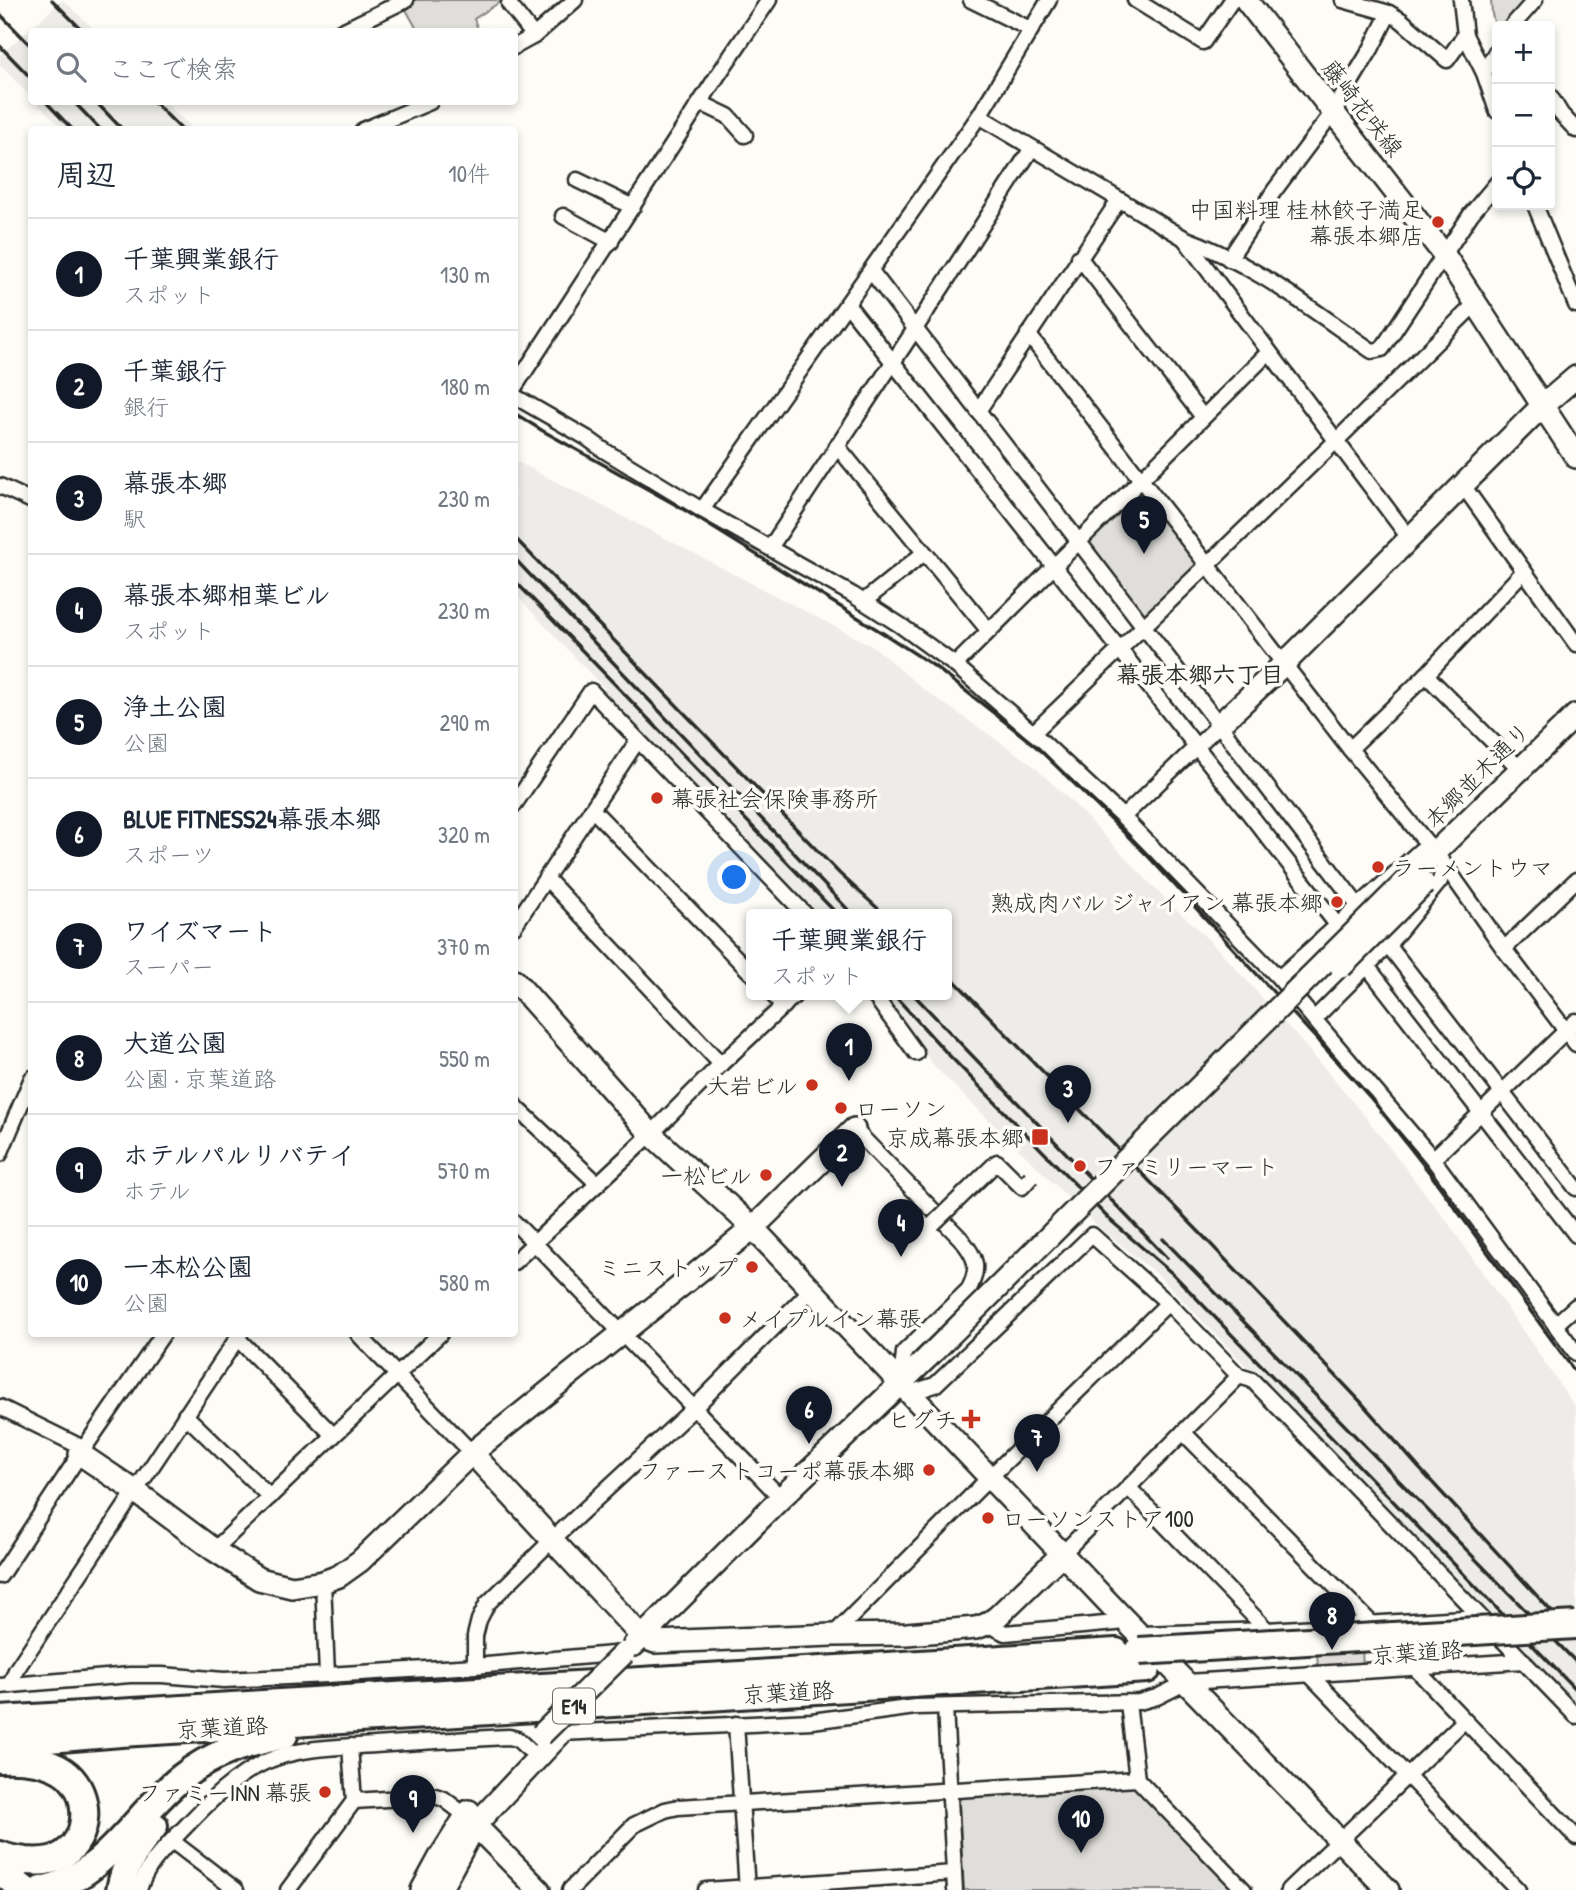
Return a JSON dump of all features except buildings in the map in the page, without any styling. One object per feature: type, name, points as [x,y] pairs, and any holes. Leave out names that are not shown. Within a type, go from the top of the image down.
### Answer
[{"type":"highway","name":"京葉道路","points":[[0,1720],[1576,1625]]},
{"type":"highway","name":"京葉道路","points":[[0,1742],[852,1689],[1142,1651],[1576,1642]]},
{"type":"highway","points":[[3,1693],[160,1711]]},
{"type":"highway","points":[[41,1890],[76,1877],[107,1853],[180,1778],[219,1754],[256,1741],[319,1729],[358,1726],[374,1717]]},
{"type":"highway","points":[[120,1890],[128,1861],[165,1812],[207,1770],[256,1741]]},
{"type":"highway","points":[[0,1759],[37,1762],[68,1774],[83,1797],[85,1811],[79,1839],[61,1856],[33,1862],[8,1859],[0,1855]]},
{"type":"highway","points":[[0,1871],[25,1890]]},
{"type":"highway","points":[[0,1889],[9,1890]]},
{"type":"street","points":[[348,28],[406,0]]},
{"type":"street","points":[[518,45],[534,36],[575,0]]},
{"type":"street","points":[[518,382],[769,0]]},
{"type":"street","points":[[971,0],[1030,29]]},
{"type":"street","points":[[702,510],[979,116],[1049,0]]},
{"type":"street","points":[[1135,0],[1203,42],[1232,0]]},
{"type":"street","name":"藤崎花咲線","points":[[1246,0],[1441,252],[1576,457]]},
{"type":"street","points":[[1343,0],[1389,13],[1401,20],[1447,60],[1465,35]]},
{"type":"street","points":[[1461,0],[1465,35],[1492,96]]},
{"type":"street","points":[[1516,21],[1535,0]]},
{"type":"street","points":[[509,4],[534,36]]},
{"type":"street","points":[[1228,259],[1332,112],[1371,49],[1389,13]]},
{"type":"street","points":[[1484,73],[1492,59]]},
{"type":"street","points":[[701,103],[728,116],[745,135]]},
{"type":"street","points":[[1555,104],[1576,130]]},
{"type":"street","points":[[373,126],[423,105]]},
{"type":"street","points":[[979,116],[1184,238],[1203,245],[1271,282],[1372,351],[1382,349],[1441,252],[1492,189]]},
{"type":"street","points":[[770,548],[1032,148]]},
{"type":"street","points":[[578,180],[634,207]]},
{"type":"street","points":[[978,411],[1119,200]]},
{"type":"street","points":[[1537,210],[1575,299]]},
{"type":"street","points":[[563,216],[611,242]]},
{"type":"street","points":[[1184,238],[1410,539]]},
{"type":"street","points":[[1079,257],[1203,417]]},
{"type":"street","points":[[871,271],[1359,907]]},
{"type":"street","points":[[1033,733],[1476,303]]},
{"type":"street","points":[[847,304],[1338,926]]},
{"type":"street","points":[[1028,334],[1350,749],[1440,859],[1504,949],[1571,1026],[1576,1044]]},
{"type":"street","points":[[955,665],[1269,352]]},
{"type":"street","points":[[1123,817],[1284,663],[1462,484],[1576,377]]},
{"type":"street","points":[[518,398],[702,510],[900,625],[955,665],[1033,733],[1123,817],[1279,978],[1433,1159],[1576,1353]]},
{"type":"street","points":[[837,446],[989,631]]},
{"type":"street","points":[[1462,484],[1576,644]]},
{"type":"street","points":[[0,486],[28,499]]},
{"type":"street","points":[[863,602],[924,553]]},
{"type":"street","points":[[1350,749],[1426,675],[1524,572]]},
{"type":"street","points":[[1426,675],[1520,769]]},
{"type":"street","points":[[518,799],[591,691],[800,909]]},
{"type":"street","name":"本郷並木通り","points":[[1440,859],[1520,769],[1576,715]]},
{"type":"street","name":"本郷並木通り","points":[[905,1388],[1420,878],[1576,734]]},
{"type":"street","points":[[518,920],[638,740]]},
{"type":"street","points":[[592,809],[746,968]]},
{"type":"street","points":[[1279,978],[1421,850],[1440,859]]},
{"type":"street","points":[[1314,1019],[1388,945],[1440,881],[1440,859]]},
{"type":"street","points":[[547,878],[721,1064]]},
{"type":"street","points":[[1504,949],[1576,880]]},
{"type":"street","points":[[1388,945],[1576,1188]]},
{"type":"street","points":[[1367,966],[1576,1235]]},
{"type":"street","points":[[518,984],[651,1134],[753,1228],[1063,1553],[1122,1617],[1142,1651],[1187,1682],[1388,1890]]},
{"type":"street","points":[[778,1000],[784,1006]]},
{"type":"street","points":[[518,1258],[790,1000]]},
{"type":"street","points":[[878,1000],[916,1053]]},
{"type":"street","points":[[1433,1159],[1571,1026]]},
{"type":"street","points":[[0,1154],[28,1088]]},
{"type":"street","points":[[518,1109],[598,1184]]},
{"type":"street","points":[[0,1407],[82,1451],[214,1550],[259,1579],[292,1587],[323,1582],[339,1576],[360,1561],[472,1453],[753,1228],[854,1129],[961,1239],[973,1253],[974,1279],[969,1289],[904,1352],[905,1388],[543,1739],[471,1820],[422,1890]]},
{"type":"street","points":[[933,1224],[997,1162],[1022,1186],[1031,1177]]},
{"type":"street","points":[[518,1226],[781,1498]]},
{"type":"street","points":[[640,1647],[781,1498],[905,1388],[935,1385],[1093,1235],[1168,1303],[1239,1376],[1252,1380],[1576,1716]]},
{"type":"street","points":[[475,1666],[475,1636],[487,1604],[694,1408],[811,1290]]},
{"type":"street","points":[[833,1635],[1168,1303]]},
{"type":"street","points":[[1555,1325],[1576,1306]]},
{"type":"street","points":[[0,1576],[161,1337]]},
{"type":"street","points":[[3,1693],[238,1337]]},
{"type":"street","points":[[240,1337],[333,1435]]},
{"type":"street","points":[[361,1337],[553,1539],[640,1647]]},
{"type":"street","points":[[214,1550],[437,1337]]},
{"type":"street","points":[[3,1693],[130,1675],[224,1680],[327,1675],[475,1666],[640,1647],[833,1635],[908,1634],[976,1628],[997,1617],[1239,1376]]},
{"type":"street","points":[[185,1415],[270,1497]]},
{"type":"street","points":[[1183,1432],[1371,1623]]},
{"type":"street","points":[[1128,1487],[1267,1630]]},
{"type":"street","points":[[323,1582],[327,1675]]},
{"type":"street","points":[[987,1624],[1005,1633],[1116,1623],[1122,1617]]},
{"type":"street","points":[[1142,1651],[1267,1630],[1480,1617]]},
{"type":"street","points":[[139,1890],[148,1867],[211,1800],[247,1772],[287,1755],[322,1748],[509,1737],[517,1740],[543,1739],[811,1721],[915,1707],[1128,1703],[1157,1697],[1187,1682],[1524,1661]]},
{"type":"street","points":[[1414,1667],[1576,1837]]},
{"type":"street","points":[[1308,1674],[1518,1890]]},
{"type":"street","points":[[1128,1703],[1137,1779],[1244,1890]]},
{"type":"street","points":[[945,1707],[955,1890]]},
{"type":"street","points":[[1288,1890],[1464,1721]]},
{"type":"street","points":[[736,1724],[747,1889]]},
{"type":"street","points":[[440,1890],[471,1820],[543,1739]]},
{"type":"street","points":[[288,1890],[354,1801],[350,1746]]},
{"type":"street","points":[[570,1890],[634,1825],[665,1810],[678,1807],[1137,1779]]},
{"type":"street","points":[[354,1801],[435,1796],[444,1799],[471,1820],[539,1890]]},
{"type":"street","points":[[172,1841],[236,1890]]},
{"type":"street","points":[[706,1890],[954,1873]]},
{"type":"shaded area","points":[[63,0],[93,28],[31,28]]},
{"type":"shaded area","points":[[413,0],[500,2],[474,19],[477,28],[416,28],[404,6]]},
{"type":"shaded area","points":[[1491,0],[1526,0],[1510,21],[1494,21]]},
{"type":"shaded area","points":[[28,31],[28,94],[0,65],[0,55]]},
{"type":"shaded area","points":[[39,105],[168,105],[190,126],[60,126]]},
{"type":"shaded area","points":[[518,462],[874,647],[924,690],[1029,762],[1231,963],[1367,1119],[1449,1224],[1576,1408],[1576,1707],[1158,1275],[1094,1223],[935,1067],[884,1000],[952,1000],[952,909],[805,909],[604,692],[605,689],[518,597]]},
{"type":"shaded area","points":[[1136,489],[1144,490],[1198,560],[1198,568],[1149,614],[1139,614],[1089,548],[1089,538]]},
{"type":"shaded area","points":[[1362,1648],[1363,1667],[1318,1670],[1317,1651]]},
{"type":"shaded area","points":[[1133,1786],[1236,1890],[964,1890],[959,1801],[964,1794]]},
{"type":"railway","points":[[52,0],[80,28]]},
{"type":"railway","points":[[0,14],[28,43]]},
{"type":"railway","points":[[0,46],[28,75]]},
{"type":"railway","points":[[49,105],[69,126]]},
{"type":"railway","points":[[77,105],[97,126]]},
{"type":"railway","points":[[99,105],[119,126]]},
{"type":"railway","points":[[157,105],[178,126]]},
{"type":"railway","points":[[518,415],[678,506],[886,635],[934,666],[1037,747],[1148,856],[1371,1098],[1429,1172],[1576,1373]]},
{"type":"railway","points":[[518,541],[840,874],[878,909]]},
{"type":"railway","points":[[518,562],[847,909]]},
{"type":"railway","points":[[518,584],[832,909]]},
{"type":"railway","points":[[952,978],[1360,1401],[1576,1638]]},
{"type":"railway","points":[[899,1000],[1109,1219],[1174,1275],[1576,1690]]},
{"type":"railway","points":[[919,1000],[1167,1258]]},
{"type":"railway","points":[[1163,1239],[1576,1662]]},
{"type":"place","name":"中国料理 桂林餃子満足 幕張本郷店","points":[[1438,222]]},
{"type":"place","name":"浄土公園","points":[[1144,554]]},
{"type":"place","name":"幕張社会保険事務所","points":[[657,798]]},
{"type":"place","name":"ラーメントウマ","points":[[1378,867]]},
{"type":"place","name":"熟成肉バル ジャイアン 幕張本郷","points":[[1337,902]]},
{"type":"place","name":"千葉興業銀行","points":[[849,1081]]},
{"type":"place","name":"大岩ビル","points":[[812,1085]]},
{"type":"place","name":"ローソン","points":[[841,1108]]},
{"type":"place","name":"幕張本郷","points":[[1068,1123]]},
{"type":"place","name":"京成幕張本郷","points":[[1040,1137]]},
{"type":"place","name":"ファミリーマート","points":[[1080,1166]]},
{"type":"place","name":"一松ビル","points":[[766,1175]]},
{"type":"place","name":"千葉銀行","points":[[842,1187]]},
{"type":"place","name":"幕張本郷相葉ビル","points":[[901,1257]]},
{"type":"place","name":"ミニストップ","points":[[752,1267]]},
{"type":"place","name":"メイプルイン幕張","points":[[725,1318]]},
{"type":"place","name":"ヒグチ","points":[[971,1419]]},
{"type":"place","name":"BLUE FITNESS24幕張本郷","points":[[809,1444]]},
{"type":"place","name":"ファーストコーポ幕張本郷","points":[[929,1470]]},
{"type":"place","name":"ワイズマート","points":[[1037,1472]]},
{"type":"place","name":"ローソンストア100","points":[[988,1518]]},
{"type":"place","name":"大道公園","points":[[1332,1650]]},
{"type":"place","name":"ファミーINN 幕張","points":[[325,1792]]},
{"type":"place","name":"ホテルパルリバテイ","points":[[413,1833]]},
{"type":"place","name":"一本松公園","points":[[1081,1853]]},
{"type":"district","name":"幕張本郷六丁目","points":[[1200,674]]}]
